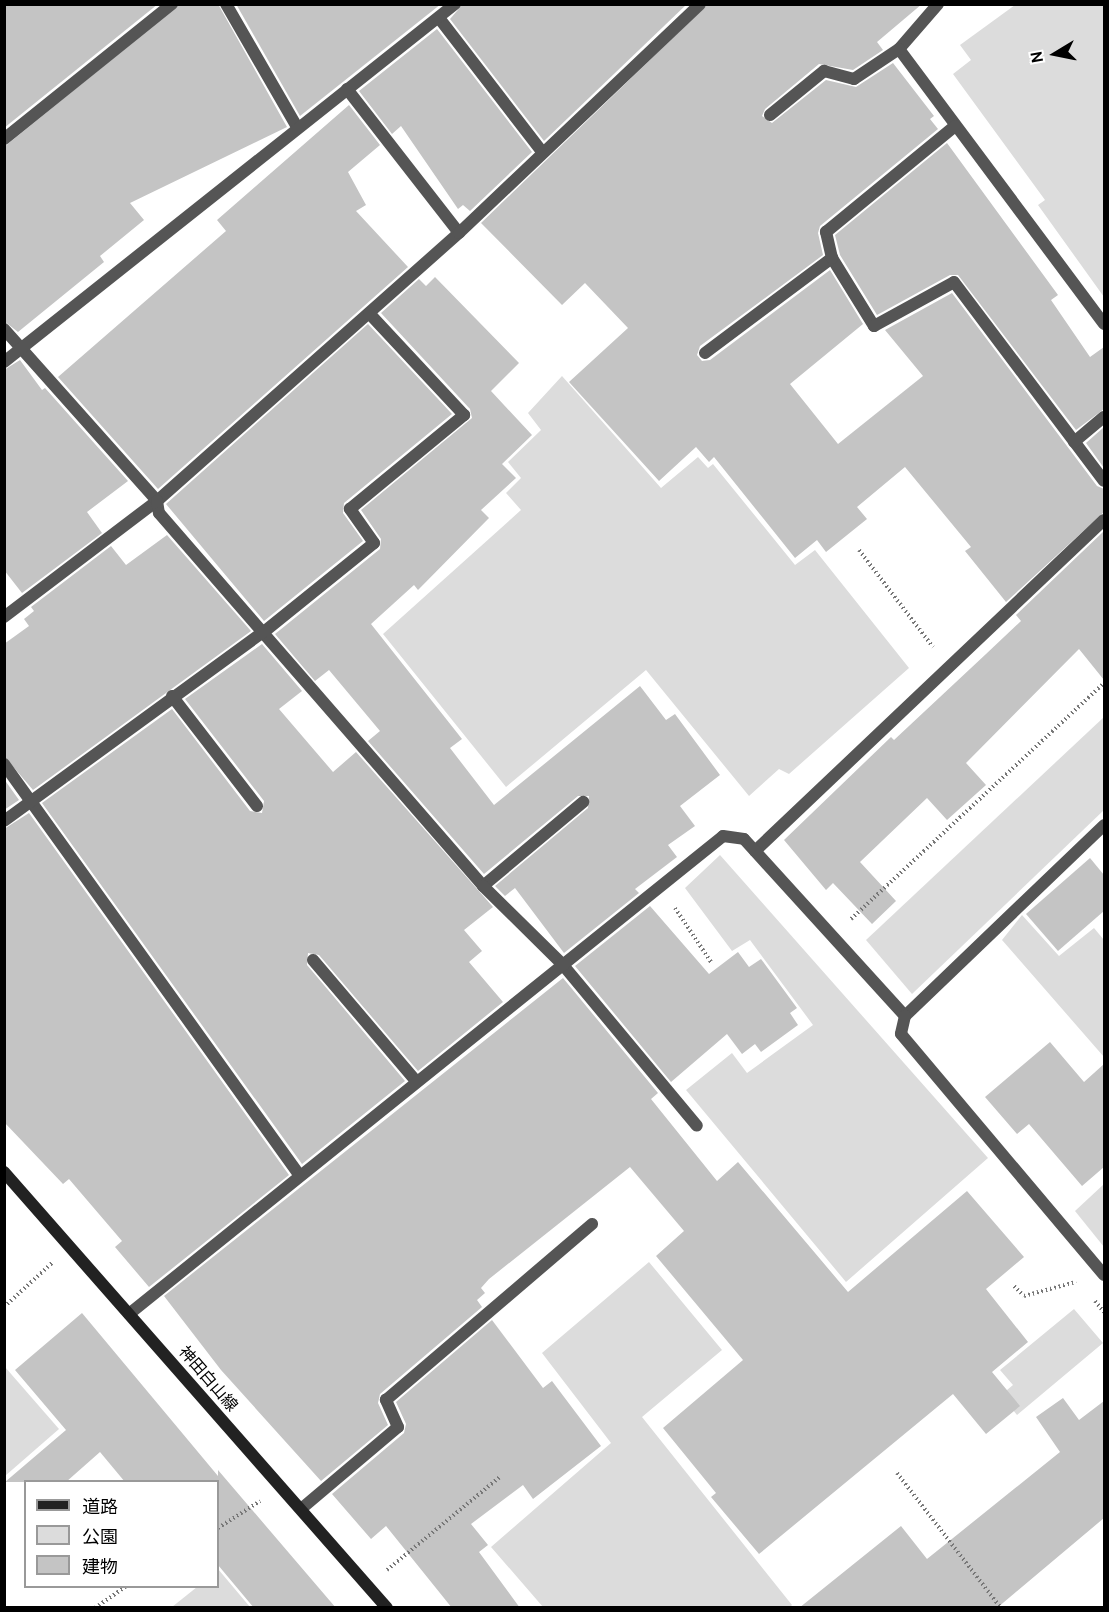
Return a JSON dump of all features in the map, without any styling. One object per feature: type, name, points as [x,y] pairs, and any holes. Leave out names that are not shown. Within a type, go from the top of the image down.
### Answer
[{"type":"main road","name":"神田白山線","points":[[4,1172],[387,1608]]},
{"type":"street","points":[[4,139],[172,4]]},
{"type":"street","points":[[226,4],[297,127]]},
{"type":"street","points":[[4,362],[297,127],[455,4]]},
{"type":"street","points":[[4,617],[157,501],[459,233],[700,4]]},
{"type":"street","points":[[770,115],[824,71],[855,79],[898,49],[938,4]]},
{"type":"street","points":[[439,18],[543,153]]},
{"type":"street","points":[[898,49],[1104,324]]},
{"type":"street","points":[[347,89],[459,233]]},
{"type":"street","points":[[955,126],[826,232],[832,258],[874,326],[954,282],[1104,482]]},
{"type":"street","points":[[705,353],[832,258]]},
{"type":"street","points":[[4,821],[172,696],[265,631],[374,543],[350,509],[464,415],[369,313]]},
{"type":"street","points":[[4,329],[157,501],[159,513],[265,631],[483,886],[563,965],[697,1126]]},
{"type":"street","points":[[1074,442],[1104,417]]},
{"type":"street","points":[[755,851],[1104,520]]},
{"type":"street","points":[[172,696],[257,806]]},
{"type":"street","points":[[4,764],[33,799],[300,1176]]},
{"type":"street","points":[[483,886],[583,802]]},
{"type":"street","points":[[1104,825],[905,1016],[901,1034],[1104,1275]]},
{"type":"street","points":[[129,1314],[723,836],[744,839],[905,1016]]},
{"type":"street","points":[[313,960],[417,1082]]},
{"type":"street","points":[[301,1509],[398,1427],[386,1400],[592,1224]]},
{"type":"path","points":[[859,550],[948,668]]},
{"type":"path","points":[[833,937],[1104,683]]},
{"type":"path","points":[[661,886],[711,962]]},
{"type":"path","points":[[4,1307],[70,1246]]},
{"type":"path","points":[[1014,1286],[1024,1296],[1078,1281],[1085,1289]]},
{"type":"path","points":[[1092,1297],[1104,1312]]},
{"type":"path","points":[[897,1473],[1000,1608]]},
{"type":"path","points":[[368,1585],[500,1477]]},
{"type":"path","points":[[219,1527],[281,1486]]},
{"type":"path","points":[[95,1608],[126,1588]]},
{"type":"green space","points":[[1015,5],[1104,5],[1104,297],[1038,205],[1045,200],[953,74],[971,60],[960,45]]},
{"type":"green space","points":[[562,376],[661,488],[698,457],[708,468],[713,464],[795,565],[815,550],[909,668],[789,774],[779,769],[749,796],[646,670],[506,787],[383,634],[521,510],[506,493],[521,478],[508,462],[541,430],[528,413]]},
{"type":"green space","points":[[1104,717],[1104,810],[912,994],[866,940]]},
{"type":"green space","points":[[720,855],[988,1158],[846,1282],[686,1090],[732,1053],[747,1073],[813,1025],[750,940],[732,951],[685,888]]},
{"type":"green space","points":[[1022,915],[1059,956],[1094,928],[1104,940],[1104,1057],[1002,940]]},
{"type":"green space","points":[[1104,1184],[1104,1247],[1075,1211]]},
{"type":"green space","points":[[649,1262],[722,1350],[642,1417],[792,1605],[790,1607],[543,1607],[491,1547],[611,1443],[542,1353]]},
{"type":"green space","points":[[1074,1309],[1103,1343],[1017,1415],[1001,1395],[1013,1385],[1000,1370]]},
{"type":"green space","points":[[5,1367],[59,1429],[4,1476]]},
{"type":"green space","points":[[219,1570],[250,1607],[172,1607],[196,1588],[219,1588]]},
{"type":"building","points":[[4,4],[158,4],[4,128]]},
{"type":"building","points":[[180,4],[218,4],[287,127],[130,203],[144,220],[100,256],[104,262],[18,332],[4,321],[4,147]]},
{"type":"building","points":[[236,4],[441,4],[300,116]]},
{"type":"building","points":[[463,4],[687,4],[544,141],[450,19]]},
{"type":"building","points":[[708,4],[922,4],[877,42],[883,50],[853,70],[819,64],[765,109],[762,116],[772,123],[826,80],[856,87],[893,63],[934,116],[930,119],[938,129],[820,226],[818,233],[823,255],[700,346],[697,355],[702,361],[710,360],[830,270],[863,324],[790,384],[838,444],[923,376],[885,330],[952,293],[1097,486],[1104,489],[1104,512],[1006,602],[965,551],[971,547],[905,467],[857,507],[867,519],[826,552],[817,540],[795,558],[714,457],[709,462],[696,447],[659,481],[569,382],[628,328],[585,283],[562,305],[481,223]]},
{"type":"building","points":[[437,29],[532,152],[470,211],[463,205],[458,209],[401,126],[392,134],[359,91]]},
{"type":"building","points":[[349,105],[380,145],[348,172],[366,205],[356,211],[408,267],[158,489],[58,377],[226,231],[217,220]]},
{"type":"building","points":[[947,143],[1058,295],[1051,300],[1090,357],[1104,347],[1104,409],[1076,430],[958,275],[950,275],[877,315],[840,255],[835,235]]},
{"type":"building","points":[[435,277],[519,363],[491,391],[532,435],[502,464],[516,478],[481,510],[489,518],[418,590],[414,585],[371,624],[462,739],[450,748],[494,805],[640,686],[666,720],[675,714],[720,775],[680,806],[695,826],[668,845],[677,857],[635,889],[639,893],[564,953],[515,888],[505,896],[495,886],[588,808],[589,796],[578,796],[484,874],[368,741],[380,731],[329,670],[315,681],[275,634],[380,549],[381,539],[361,510],[472,418],[470,409],[381,313],[419,279],[426,286]]},
{"type":"building","points":[[368,324],[452,414],[344,503],[343,513],[363,541],[264,621],[166,504]]},
{"type":"building","points":[[20,360],[42,390],[45,388],[128,481],[87,512],[102,533],[22,593],[4,570],[4,370]]},
{"type":"building","points":[[1104,427],[1104,468],[1086,443]]},
{"type":"building","points":[[1104,531],[1104,680],[1079,649],[966,763],[986,785],[947,820],[927,798],[860,862],[896,901],[872,924],[833,883],[826,890],[784,840],[891,737],[894,740],[1021,621],[1016,615]]},
{"type":"building","points":[[167,535],[251,631],[33,790],[4,756],[4,644],[29,626],[24,619],[34,611],[31,607],[111,546],[126,565]]},
{"type":"building","points":[[262,644],[302,691],[279,709],[333,772],[356,752],[493,907],[464,930],[482,951],[469,962],[503,1002],[418,1071],[319,955],[308,953],[307,965],[405,1081],[302,1164],[42,803],[172,709],[250,811],[262,813],[264,801],[185,699]]},
{"type":"building","points":[[4,779],[19,800],[4,810]]},
{"type":"building","points":[[29,813],[289,1175],[149,1287],[115,1247],[122,1241],[69,1179],[63,1184],[4,1122],[4,829]]},
{"type":"building","points":[[1090,858],[1104,875],[1104,911],[1058,951],[1026,914]]},
{"type":"building","points":[[650,906],[709,974],[738,952],[749,967],[761,959],[797,1008],[790,1013],[798,1025],[761,1052],[755,1044],[742,1054],[727,1034],[671,1082],[575,966]]},
{"type":"building","points":[[563,978],[658,1093],[651,1099],[717,1181],[738,1162],[848,1292],[967,1191],[1024,1257],[986,1289],[1028,1342],[992,1372],[1020,1406],[986,1434],[953,1394],[759,1554],[711,1497],[716,1493],[663,1428],[743,1360],[656,1256],[684,1231],[630,1167],[489,1279],[481,1288],[485,1293],[477,1300],[482,1307],[380,1394],[378,1403],[388,1425],[321,1481],[221,1370],[164,1296]]},
{"type":"building","points":[[1050,1042],[1084,1082],[1104,1064],[1104,1167],[1082,1186],[1029,1124],[1017,1134],[985,1097]]},
{"type":"building","points":[[82,1313],[218,1476],[218,1470],[336,1608],[254,1608],[219,1566],[219,1480],[123,1480],[100,1452],[68,1480],[5,1482],[66,1430],[15,1370]]},
{"type":"building","points":[[492,1320],[543,1388],[552,1381],[601,1446],[533,1499],[523,1485],[471,1524],[488,1545],[479,1552],[520,1608],[452,1608],[386,1526],[371,1539],[332,1494],[404,1433],[406,1424],[396,1402]]},
{"type":"building","points":[[1063,1398],[1079,1420],[1104,1401],[1104,1518],[997,1608],[799,1608],[901,1526],[927,1559],[1060,1452],[1036,1417]]}]
